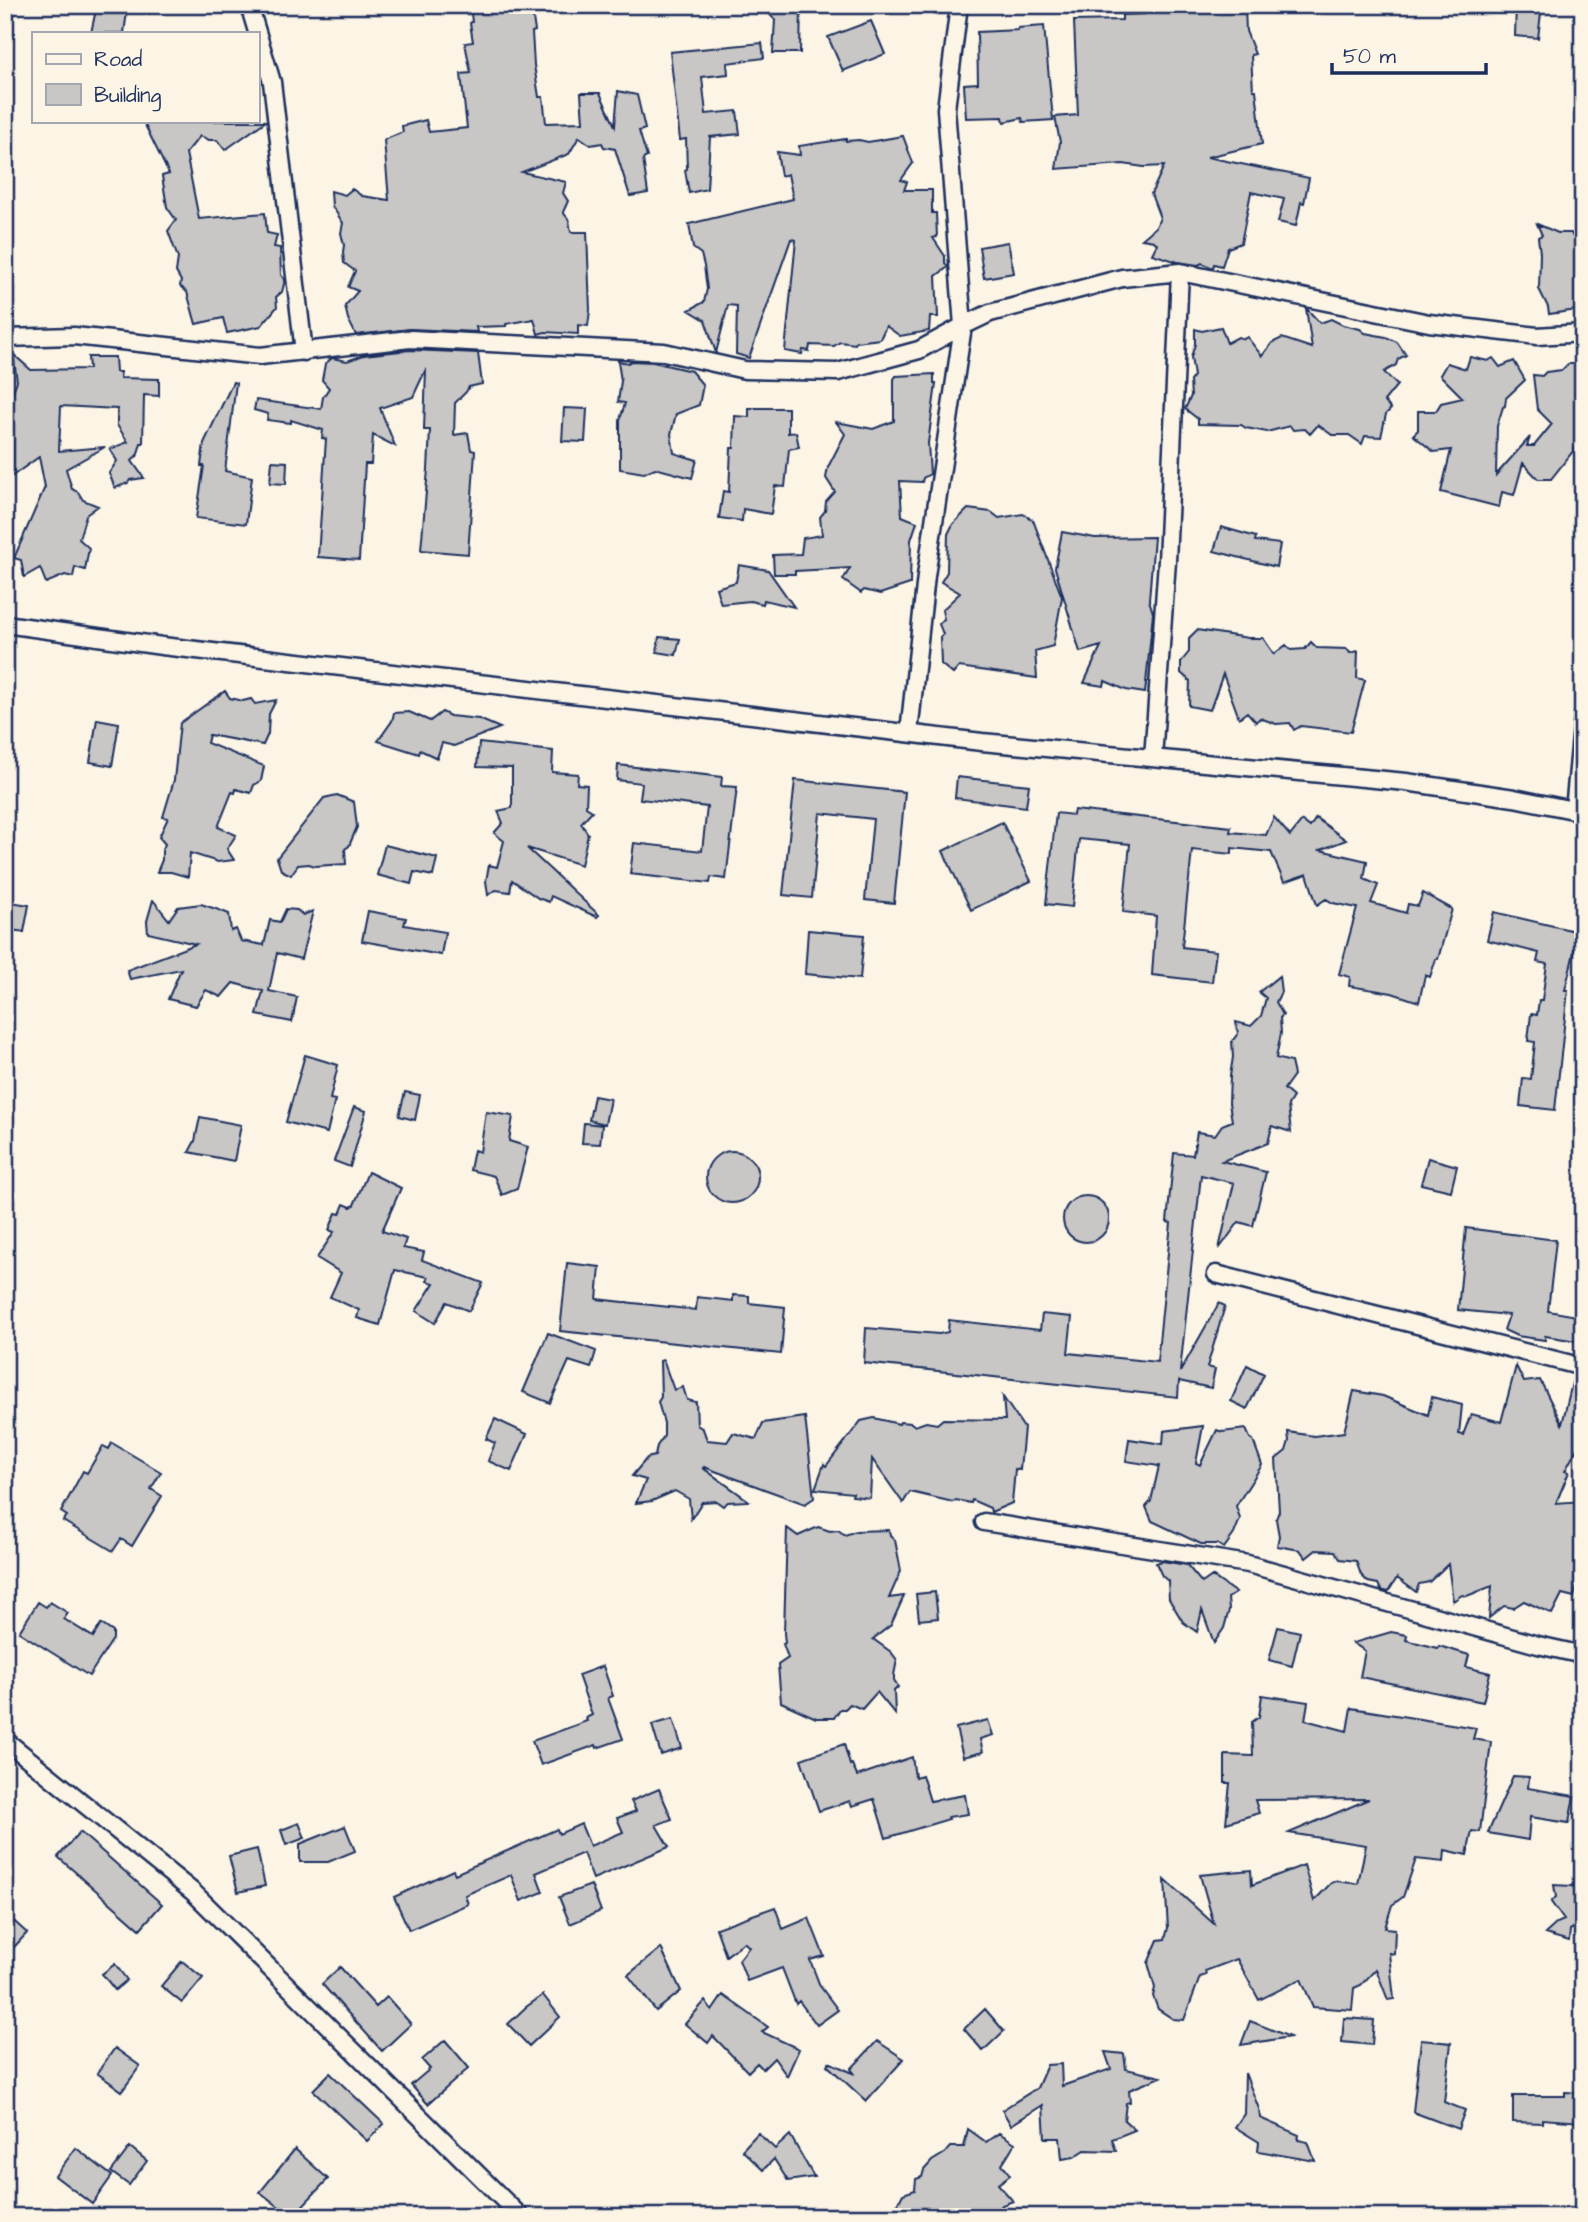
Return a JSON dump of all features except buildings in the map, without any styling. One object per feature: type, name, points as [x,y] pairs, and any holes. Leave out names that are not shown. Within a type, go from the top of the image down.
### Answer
[{"type":"street","points":[[252,5],[257,32]]},
{"type":"street","points":[[909,733],[926,576],[963,326],[946,109],[959,5]]},
{"type":"street","points":[[259,38],[272,82],[304,352]]},
{"type":"street","points":[[5,338],[74,336],[260,356],[410,339],[664,352],[745,370],[838,372],[919,350],[990,313],[1122,278],[1180,272],[1429,323],[1537,336],[1583,333]]},
{"type":"street","points":[[1153,758],[1167,561],[1180,272]]},
{"type":"street","points":[[5,624],[162,646],[909,733],[1406,782],[1578,811],[1583,716]]},
{"type":"street","points":[[1216,1274],[1583,1367]]},
{"type":"street","points":[[985,1522],[1248,1564],[1538,1645],[1583,1655]]},
{"type":"street","points":[[5,1740],[193,1892],[521,2217]]}]
